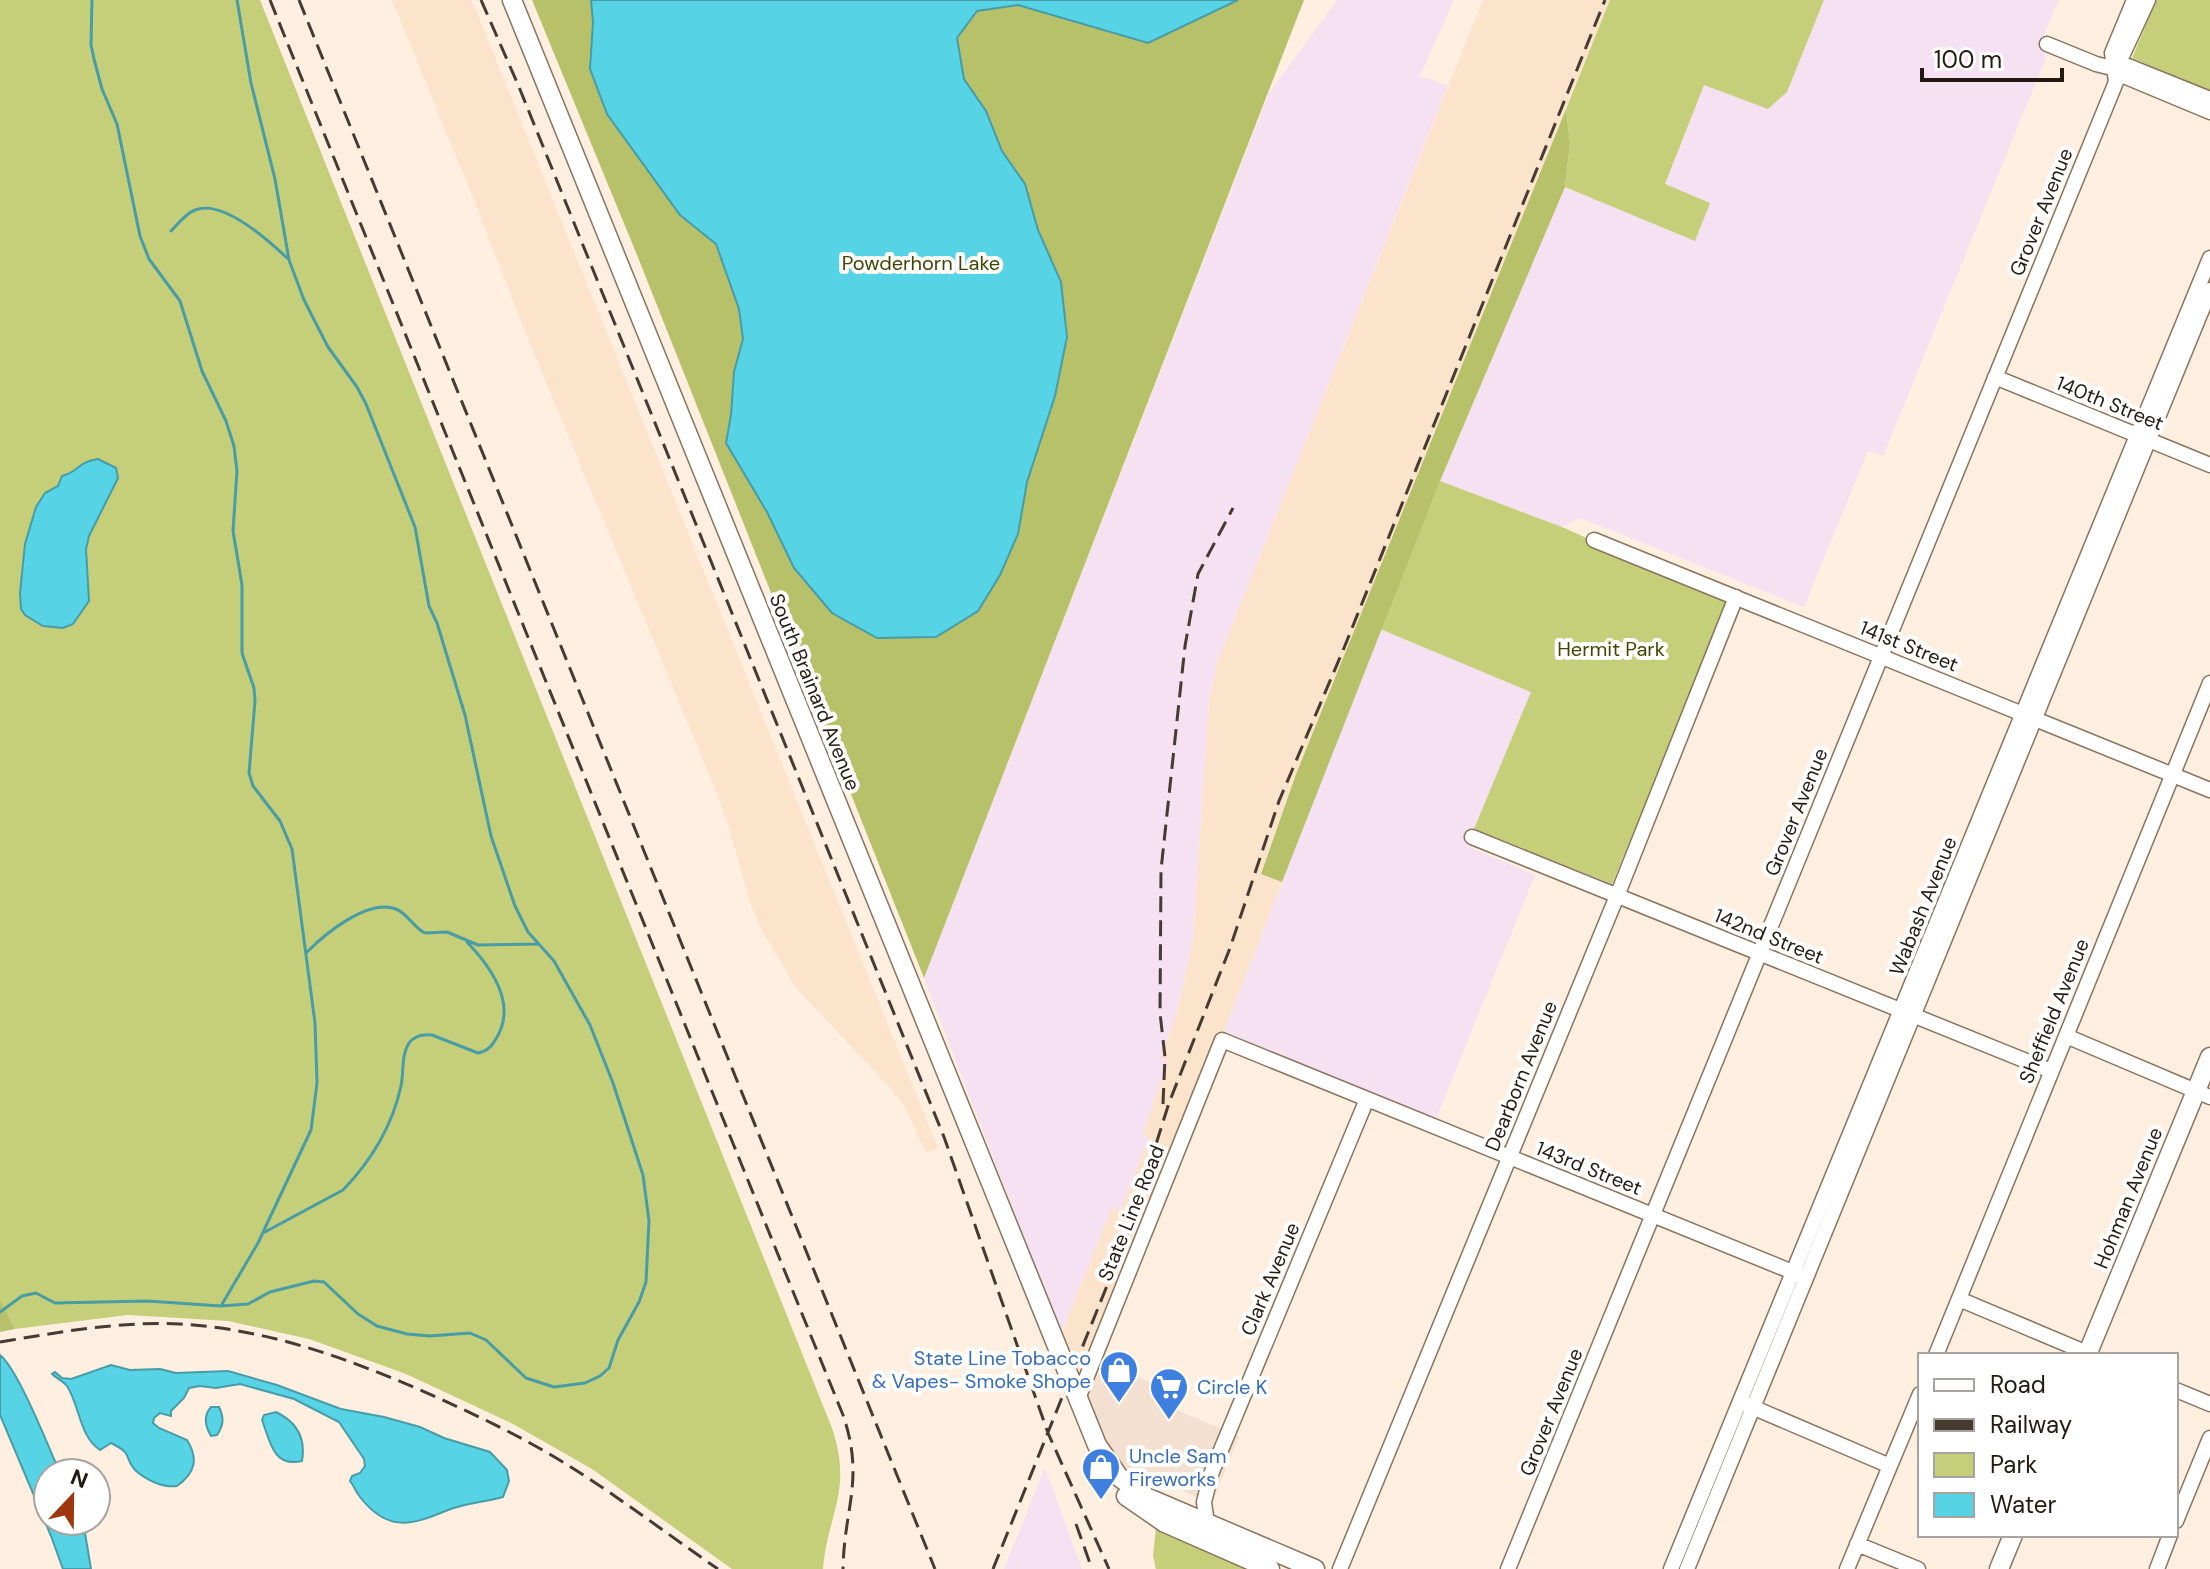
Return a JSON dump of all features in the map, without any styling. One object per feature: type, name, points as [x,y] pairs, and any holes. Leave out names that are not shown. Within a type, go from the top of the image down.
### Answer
[{"type":"main road","name":"South Brainard Avenue","points":[[512,0],[1077,1401],[1113,1481],[1124,1494],[1154,1517],[1270,1569]]},
{"type":"main road","name":"Hohman Avenue","points":[[2089,1353],[2203,1094],[2210,1057]]},
{"type":"main road","points":[[1105,1460],[1131,1487],[1178,1512],[1315,1569]]},
{"type":"main road","points":[[1999,1569],[2012,1537]]},
{"type":"street","name":"Grover Avenue","points":[[1508,1569],[2116,82],[2112,53],[2134,0]]},
{"type":"street","name":"Grover Avenue","points":[[2116,69],[2148,0]]},
{"type":"street","points":[[2047,44],[2116,69],[2126,77],[2210,112]]},
{"type":"street","points":[[2116,69],[2128,66],[2210,99]]},
{"type":"street","name":"Wabash Avenue","points":[[1687,1569],[1747,1405],[2143,438],[2210,258]]},
{"type":"street","name":"Wabash Avenue","points":[[2143,438],[2210,290]]},
{"type":"street","name":"140th Street","points":[[1995,377],[2210,465]]},
{"type":"street","name":"141st Street","points":[[1594,540],[2210,790]]},
{"type":"street","name":"Dearborn Avenue","points":[[1340,1569],[1617,896],[1736,597]]},
{"type":"street","name":"Sheffield Avenue","points":[[1937,1353],[2210,683]]},
{"type":"street","name":"142nd Street","points":[[1472,837],[2051,1071]]},
{"type":"street","points":[[2066,1036],[2203,1094]]},
{"type":"street","name":"State Line Road","points":[[1077,1401],[1222,1040]]},
{"type":"street","name":"143rd Street","points":[[1222,1040],[1800,1275]]},
{"type":"street","name":"Clark Avenue","points":[[1207,1524],[1204,1502],[1211,1474],[1367,1099]]},
{"type":"street","points":[[1959,1299],[2087,1353]]},
{"type":"street","points":[[2178,1391],[2210,1404]]},
{"type":"street","points":[[1847,1569],[1918,1399]]},
{"type":"street","points":[[1747,1405],[1890,1466]]},
{"type":"street","name":"Wabash Avenue","points":[[1671,1569],[1747,1405]]},
{"type":"street","points":[[2178,1516],[2210,1438]]},
{"type":"street","name":"Clark Avenue","points":[[1178,1512],[1195,1498],[1211,1474]]},
{"type":"street","points":[[2157,1569],[2169,1537]]},
{"type":"street","points":[[1857,1544],[1918,1569]]},
{"type":"shaded area","points":[[392,0],[471,0],[475,8],[938,1148],[926,1153],[905,1107],[796,988],[762,930],[750,903],[729,827],[711,779],[524,329]]},
{"type":"shaded area","points":[[1337,0],[1454,0],[1420,76],[1448,85],[1217,663],[1209,701],[1193,940],[1179,1004],[1161,1058],[1168,1061],[1143,1134],[1149,1138],[1120,1211],[1112,1209],[1061,1334],[924,978],[1269,93]]},
{"type":"shaded area","points":[[1483,0],[1610,0],[1296,773],[1261,873],[1282,882],[1084,1372],[1076,1368],[1061,1334],[1112,1208],[1120,1211],[1149,1138],[1143,1134],[1168,1061],[1161,1058],[1179,1004],[1193,940],[1209,701],[1217,663]]},
{"type":"shaded area","points":[[1824,0],[2059,0],[2041,41],[2046,58],[1883,456],[1868,451],[1804,607],[1580,518],[1562,527],[1440,481],[1565,187],[1694,240],[1665,184],[1704,85],[1787,92]]},
{"type":"shaded area","points":[[1380,629],[1532,692],[1467,846],[1535,875],[1436,1119],[1224,1031]]},
{"type":"shaded area","points":[[1103,1363],[1165,1388],[1160,1403],[1239,1436],[1212,1503],[1117,1464],[1085,1404]]},
{"type":"shaded area","points":[[1045,1467],[1082,1569],[1004,1569]]},
{"type":"green space","points":[[0,0],[260,0],[832,1428],[838,1450],[840,1485],[823,1569],[732,1569],[592,1469],[513,1424],[406,1374],[309,1339],[228,1321],[128,1315],[15,1329],[0,1298]]},
{"type":"green space","name":"Powderhorn Lake","points":[[532,0],[1304,0],[924,978],[637,255]]},
{"type":"green space","points":[[1610,0],[1824,0],[1787,92],[1768,109],[1704,85],[1665,184],[1710,203],[1695,241],[1565,187],[1570,143],[1566,109]]},
{"type":"green space","points":[[2156,0],[2210,0],[2210,91],[2132,58]]},
{"type":"green space","points":[[1566,109],[1570,143],[1565,187],[1440,481],[1282,882],[1261,874],[1296,774]]},
{"type":"green space","name":"Hermit Park","points":[[1440,481],[1562,527],[1724,599],[1728,604],[1612,884],[1474,829],[1531,692],[1380,629]]},
{"type":"green space","points":[[0,1298],[15,1329],[0,1332]]},
{"type":"green space","points":[[1156,1527],[1247,1569],[1156,1569],[1153,1556]]},
{"type":"water","name":"Powderhorn Lake","points":[[591,0],[1238,0],[1148,43],[1018,5],[977,11],[957,38],[964,79],[986,111],[1002,151],[1025,184],[1038,230],[1061,282],[1067,337],[1055,396],[1027,482],[1018,534],[1000,575],[978,611],[936,637],[877,638],[832,613],[794,568],[767,512],[726,443],[734,372],[743,339],[739,309],[716,244],[680,215],[607,114],[590,69]]},
{"type":"water","points":[[98,459],[116,468],[118,478],[89,536],[86,549],[89,601],[73,624],[63,628],[43,626],[25,615],[21,609],[20,593],[25,544],[36,507],[45,493],[58,486],[62,476],[86,462]]},
{"type":"water","points":[[0,1355],[24,1392],[53,1457],[32,1457],[32,1491],[0,1415]]},
{"type":"water","points":[[111,1365],[130,1370],[160,1369],[176,1373],[228,1371],[277,1385],[341,1409],[420,1427],[490,1452],[507,1470],[509,1481],[503,1497],[412,1522],[391,1521],[370,1509],[350,1481],[365,1466],[364,1459],[339,1422],[294,1399],[240,1384],[189,1388],[171,1411],[171,1416],[160,1413],[154,1418],[153,1423],[159,1428],[187,1440],[194,1459],[188,1476],[177,1486],[160,1484],[135,1470],[126,1453],[118,1447],[111,1443],[100,1450],[93,1444],[67,1386],[52,1374],[55,1372],[62,1378],[71,1379]]},
{"type":"water","points":[[211,1407],[219,1407],[222,1421],[217,1435],[211,1436],[206,1421]]},
{"type":"water","points":[[276,1412],[295,1426],[303,1445],[302,1461],[285,1460],[274,1451],[262,1420],[264,1415]]},
{"type":"water","points":[[51,1537],[86,1537],[91,1569],[63,1569]]},
{"type":"waterway","points":[[92,0],[91,45],[102,89],[117,124],[140,236],[149,259],[180,301],[202,371],[226,421],[234,446],[237,471],[233,531],[242,585],[242,653],[254,688],[255,701],[249,773],[253,786],[280,821],[292,849],[315,1023],[317,1083],[311,1130],[258,1243],[221,1306]]},
{"type":"waterway","points":[[0,1312],[22,1296],[36,1293],[55,1303],[147,1301],[221,1306],[248,1304],[270,1292],[314,1281],[324,1282],[358,1314],[377,1326],[430,1336],[470,1333],[486,1340],[526,1378],[554,1387],[585,1383],[609,1368],[618,1340],[646,1282],[649,1221],[643,1175],[590,1025],[554,961],[528,932],[515,906],[491,836],[465,715],[429,606],[415,527],[366,404],[328,347],[304,300],[289,260],[275,179],[251,83],[237,0]]},
{"type":"waterway","points":[[171,231],[195,210],[219,210],[244,223],[287,258]]},
{"type":"waterway","points":[[307,952],[360,913],[385,907],[400,911],[425,933],[447,932],[478,945],[538,944]]},
{"type":"waterway","points":[[265,1232],[343,1190],[363,1167],[380,1142],[392,1115],[401,1086],[405,1053],[414,1038],[432,1035],[478,1053],[493,1043],[502,1024],[503,999],[492,974],[467,942]]},
{"type":"railway","points":[[270,0],[843,1415],[853,1476],[843,1569]]},
{"type":"railway","points":[[299,0],[935,1569]]},
{"type":"railway","points":[[481,0],[944,1137],[1048,1433],[1109,1569]]},
{"type":"railway","points":[[993,1569],[1127,1236],[1169,1103],[1230,948],[1279,801],[1344,648],[1605,0]]},
{"type":"railway","points":[[1163,1104],[1165,1057],[1160,1013],[1161,870],[1185,646],[1198,574],[1233,508]]},
{"type":"railway","points":[[0,1342],[112,1326],[180,1324],[272,1338],[331,1355],[418,1389],[536,1446],[610,1493],[718,1569]]},
{"type":"railway","points":[[1076,1524],[1092,1569]]},
{"type":"place","name":"State Line Tobacco & Vapes- Smoke Shope","points":[[1119,1404]]},
{"type":"place","name":"Circle K","points":[[1169,1421]]},
{"type":"place","name":"Uncle Sam Fireworks","points":[[1101,1501]]}]
